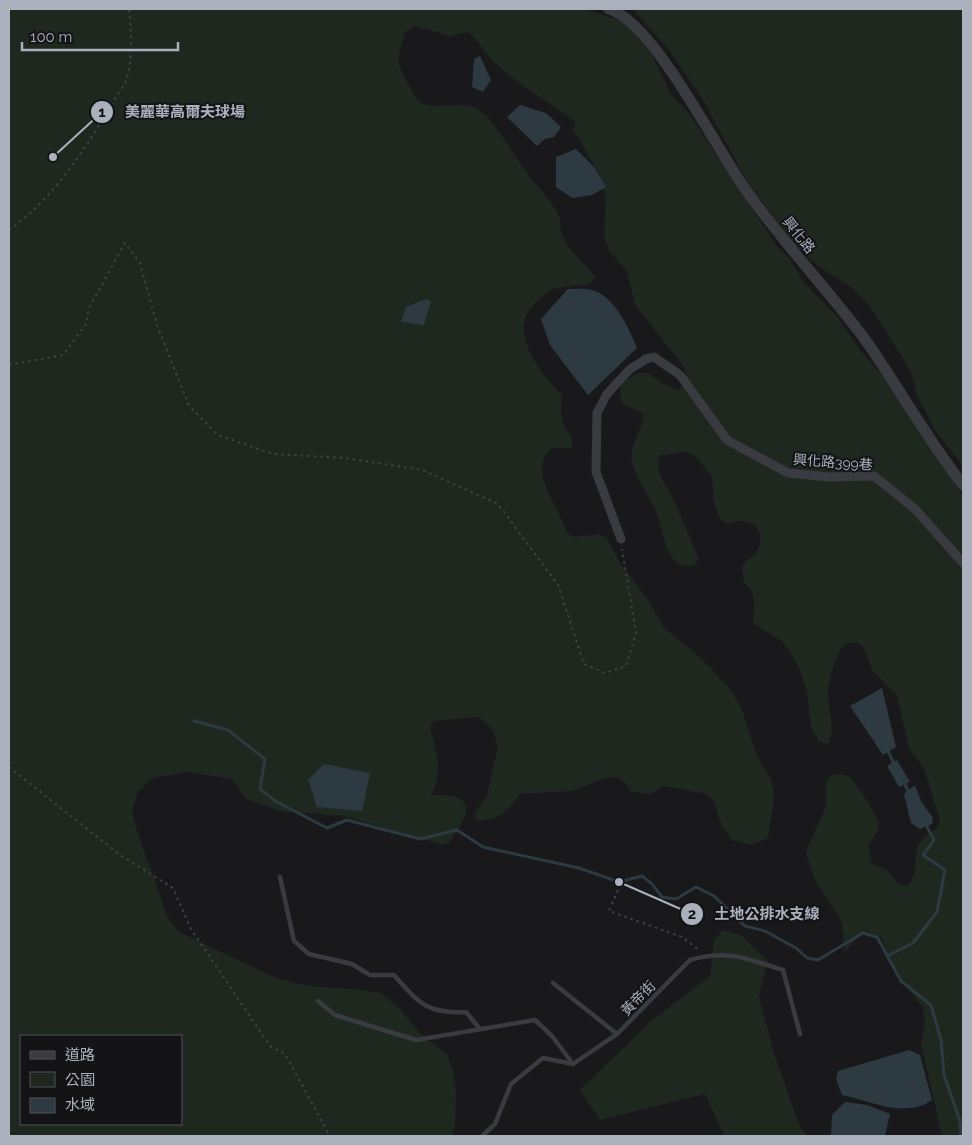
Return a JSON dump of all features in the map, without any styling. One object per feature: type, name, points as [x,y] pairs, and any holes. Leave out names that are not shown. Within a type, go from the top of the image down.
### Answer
[{"type":"street","name":"興化路","points":[[609,9],[619,12],[636,26],[678,80],[744,188],[797,257],[862,335],[963,485]]},
{"type":"street","name":"興化路399巷","points":[[621,539],[596,472],[598,414],[607,394],[630,370],[646,359],[654,357],[680,375],[727,440],[788,473],[828,476],[874,476],[915,509],[963,563]]},
{"type":"lane","points":[[280,877],[294,940],[309,954],[352,964],[370,975],[394,975],[419,1003],[443,1013],[466,1012],[480,1029]]},
{"type":"lane","name":"黃帝街","points":[[573,1064],[617,1034],[690,960],[706,956],[732,954],[783,970],[800,1034]]},
{"type":"lane","points":[[553,983],[617,1034]]},
{"type":"lane","points":[[318,1001],[334,1016],[416,1040],[535,1020],[552,1036],[573,1064]]},
{"type":"lane","points":[[482,1136],[495,1124],[511,1084],[543,1058],[573,1064]]},
{"type":"path","points":[[9,230],[25,218],[61,178],[99,126],[127,78],[131,27],[129,9]]},
{"type":"path","points":[[9,365],[62,355],[86,324],[89,308],[125,243],[140,264],[157,325],[189,406],[218,435],[273,454],[345,458],[422,470],[498,504],[558,585],[584,664],[605,674],[626,666],[636,633],[621,539]]},
{"type":"path","points":[[9,767],[120,855],[173,888],[191,929],[270,1046],[285,1054],[330,1136]]},
{"type":"path","points":[[618,890],[609,911],[682,936],[706,956]]},
{"type":"green space","points":[[9,9],[584,9],[623,21],[651,52],[670,93],[688,112],[776,245],[791,260],[804,283],[836,315],[860,350],[895,390],[963,497],[963,1136],[942,1136],[921,1044],[925,1019],[922,1006],[904,984],[886,950],[882,938],[870,933],[865,934],[856,939],[845,953],[842,922],[816,882],[806,854],[826,807],[826,782],[831,775],[843,774],[851,779],[860,790],[879,824],[868,846],[872,864],[887,870],[898,884],[907,886],[914,875],[919,844],[924,837],[937,828],[940,820],[924,769],[909,748],[897,696],[873,671],[863,646],[854,642],[847,643],[836,659],[828,686],[832,725],[830,738],[828,744],[819,742],[811,727],[807,691],[798,665],[783,642],[753,623],[753,596],[744,583],[742,566],[755,555],[760,544],[760,533],[749,522],[738,521],[727,524],[720,519],[714,502],[712,476],[695,456],[687,452],[660,455],[658,465],[660,475],[674,500],[699,559],[694,566],[687,566],[678,564],[672,557],[666,545],[656,512],[636,475],[632,462],[632,450],[644,414],[621,403],[620,386],[631,377],[639,373],[645,373],[670,387],[680,390],[687,376],[684,367],[635,305],[627,271],[609,251],[604,235],[606,200],[600,176],[578,137],[572,131],[576,122],[520,84],[488,56],[475,38],[468,32],[450,36],[414,26],[405,32],[399,65],[416,98],[425,105],[468,106],[484,114],[496,127],[526,172],[547,197],[559,217],[562,236],[567,244],[596,277],[590,284],[551,290],[529,311],[524,323],[524,336],[528,349],[535,362],[562,395],[562,418],[572,438],[572,448],[553,448],[546,453],[542,468],[543,479],[568,534],[575,537],[600,534],[607,539],[620,563],[649,601],[664,628],[699,656],[733,692],[742,710],[757,756],[772,781],[774,800],[768,838],[751,845],[732,840],[721,825],[714,801],[707,794],[662,786],[655,792],[648,794],[640,793],[630,791],[626,783],[618,778],[609,777],[572,791],[520,794],[506,811],[496,817],[475,820],[476,811],[487,796],[498,745],[491,728],[479,717],[433,721],[430,729],[438,762],[437,779],[431,795],[455,797],[462,800],[466,805],[461,825],[449,843],[440,844],[344,816],[280,811],[246,799],[232,779],[187,772],[151,779],[138,792],[132,810],[136,828],[168,918],[179,932],[278,979],[311,986],[381,993],[397,1006],[419,1032],[447,1055],[453,1071],[456,1089],[455,1126],[452,1136],[9,1136]]},
{"type":"green space","points":[[632,9],[963,9],[963,466],[936,432],[917,395],[911,372],[870,306],[851,287],[819,267],[792,242],[745,178],[702,98],[666,46]]},
{"type":"green space","points":[[723,930],[741,935],[768,961],[759,996],[773,1050],[798,1122],[807,1136],[724,1136],[705,1094],[600,1120],[580,1090],[651,1021],[710,976],[714,940]]},
{"type":"water","points":[[480,56],[491,80],[483,92],[472,87],[474,59]]},
{"type":"water","points":[[520,105],[546,113],[561,127],[554,137],[545,139],[537,146],[507,117]]},
{"type":"water","points":[[576,149],[594,167],[606,187],[592,195],[572,198],[556,187],[556,157]]},
{"type":"water","points":[[568,289],[592,290],[608,299],[620,314],[637,348],[588,395],[550,345],[541,319]]},
{"type":"water","points":[[426,299],[431,301],[424,325],[401,322],[406,307]]},
{"type":"water","points":[[882,688],[896,747],[883,755],[850,706]]},
{"type":"water","points":[[897,760],[910,782],[899,787],[887,766]]},
{"type":"water","points":[[324,764],[370,773],[362,811],[317,807],[308,780]]},
{"type":"water","points":[[915,785],[921,801],[933,818],[932,824],[920,829],[911,823],[904,794]]},
{"type":"water","points":[[909,1050],[920,1055],[932,1100],[911,1108],[899,1108],[842,1095],[836,1079],[838,1071]]},
{"type":"water","points":[[845,1102],[867,1105],[890,1114],[885,1136],[831,1136],[832,1115]]},
{"type":"waterway","points":[[194,721],[228,730],[265,759],[260,789],[277,802],[327,828],[347,820],[420,839],[457,830],[483,847],[579,868],[619,882],[642,876],[652,884],[662,897],[676,899],[696,887],[714,896],[745,926],[765,931],[796,948],[807,958],[818,960],[863,933],[877,937],[901,981],[931,1005],[941,1040],[944,1075],[960,1121],[961,1136]]},
{"type":"waterway","points":[[887,749],[895,766]]},
{"type":"waterway","points":[[903,780],[909,793]]},
{"type":"waterway","points":[[887,956],[913,943],[937,912],[945,870],[923,855],[934,840],[926,825]]},
{"type":"place","name":"美麗華高爾夫球場","points":[[53,157]]},
{"type":"place","name":"土地公排水支線","points":[[619,882]]}]
